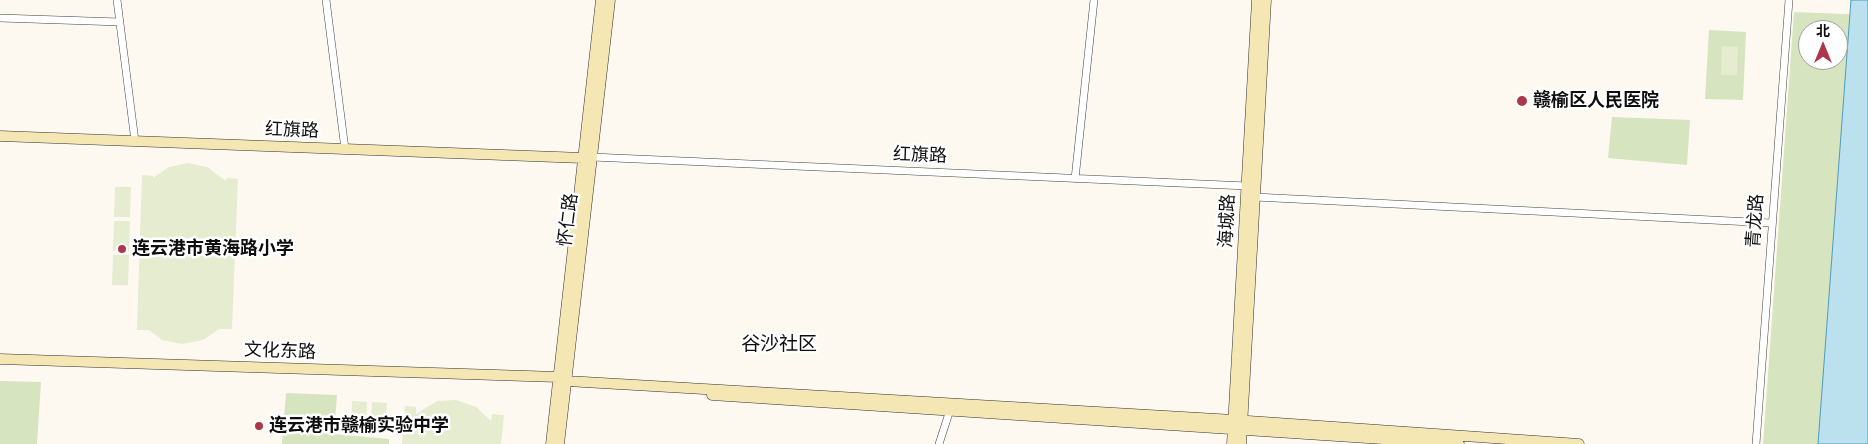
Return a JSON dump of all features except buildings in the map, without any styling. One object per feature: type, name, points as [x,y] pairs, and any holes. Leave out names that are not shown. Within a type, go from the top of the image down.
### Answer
[{"type":"main road","name":"怀仁路","points":[[560,444],[564,381],[588,158],[601,0]]},
{"type":"main road","name":"怀仁路","points":[[588,158],[610,0]]},
{"type":"main road","name":"海城路","points":[[1241,444],[1238,425],[1247,186],[1257,0]]},
{"type":"main road","name":"海城路","points":[[1232,444],[1238,425],[1255,197],[1266,0]]},
{"type":"main road","name":"红旗路","points":[[0,136],[588,158]]},
{"type":"main road","name":"文化东路","points":[[0,359],[564,381]]},
{"type":"main road","name":"怀仁路","points":[[550,444],[564,381]]},
{"type":"main road","points":[[564,381],[950,410],[1579,444]]},
{"type":"main road","points":[[564,381],[1238,425],[1459,444]]},
{"type":"street","points":[[117,0],[135,141]]},
{"type":"street","points":[[326,0],[346,149]]},
{"type":"street","points":[[1076,179],[1094,0]]},
{"type":"street","name":"青龙路","points":[[1756,444],[1789,0]]},
{"type":"street","points":[[0,18],[120,22]]},
{"type":"street","name":"红旗路","points":[[588,158],[1247,186]]},
{"type":"street","points":[[1255,197],[1771,223]]},
{"type":"street","points":[[939,444],[950,410]]},
{"type":"green space","points":[[1794,12],[1868,15],[1868,444],[1763,444]]},
{"type":"green space","points":[[1709,30],[1746,32],[1743,100],[1705,99]]},
{"type":"green space","points":[[1722,46],[1738,47],[1737,75],[1721,75]]},
{"type":"green space","points":[[1612,117],[1690,120],[1687,165],[1608,158]]},
{"type":"green space","points":[[188,163],[207,167],[226,181],[227,178],[238,179],[232,329],[219,329],[203,340],[182,344],[162,340],[149,330],[137,330],[142,175],[153,176],[153,178],[169,167]]},
{"type":"green space","points":[[115,187],[131,187],[130,217],[114,217]]},
{"type":"green space","points":[[114,221],[130,221],[129,251],[113,251]]},
{"type":"green space","points":[[113,255],[129,255],[128,285],[112,285]]},
{"type":"green space","points":[[0,381],[41,382],[37,444],[0,444]]},
{"type":"green space","points":[[286,393],[337,395],[334,434],[389,439],[389,444],[282,444]]},
{"type":"green space","points":[[456,400],[476,407],[491,421],[492,414],[504,415],[501,444],[402,444],[405,406],[416,407],[416,414],[437,401]]},
{"type":"green space","points":[[352,401],[367,402],[366,430],[351,429]]},
{"type":"green space","points":[[372,402],[387,403],[385,430],[370,430]]},
{"type":"water","points":[[1851,0],[1868,0],[1868,444],[1818,444],[1846,70],[1848,70]]},
{"type":"place","name":"赣榆区人民医院","points":[[1522,101]]},
{"type":"place","name":"连云港市黄海路小学","points":[[122,249]]},
{"type":"place","name":"连云港市赣榆实验中学","points":[[259,426]]},
{"type":"district","name":"谷沙社区","points":[[779,345]]}]
